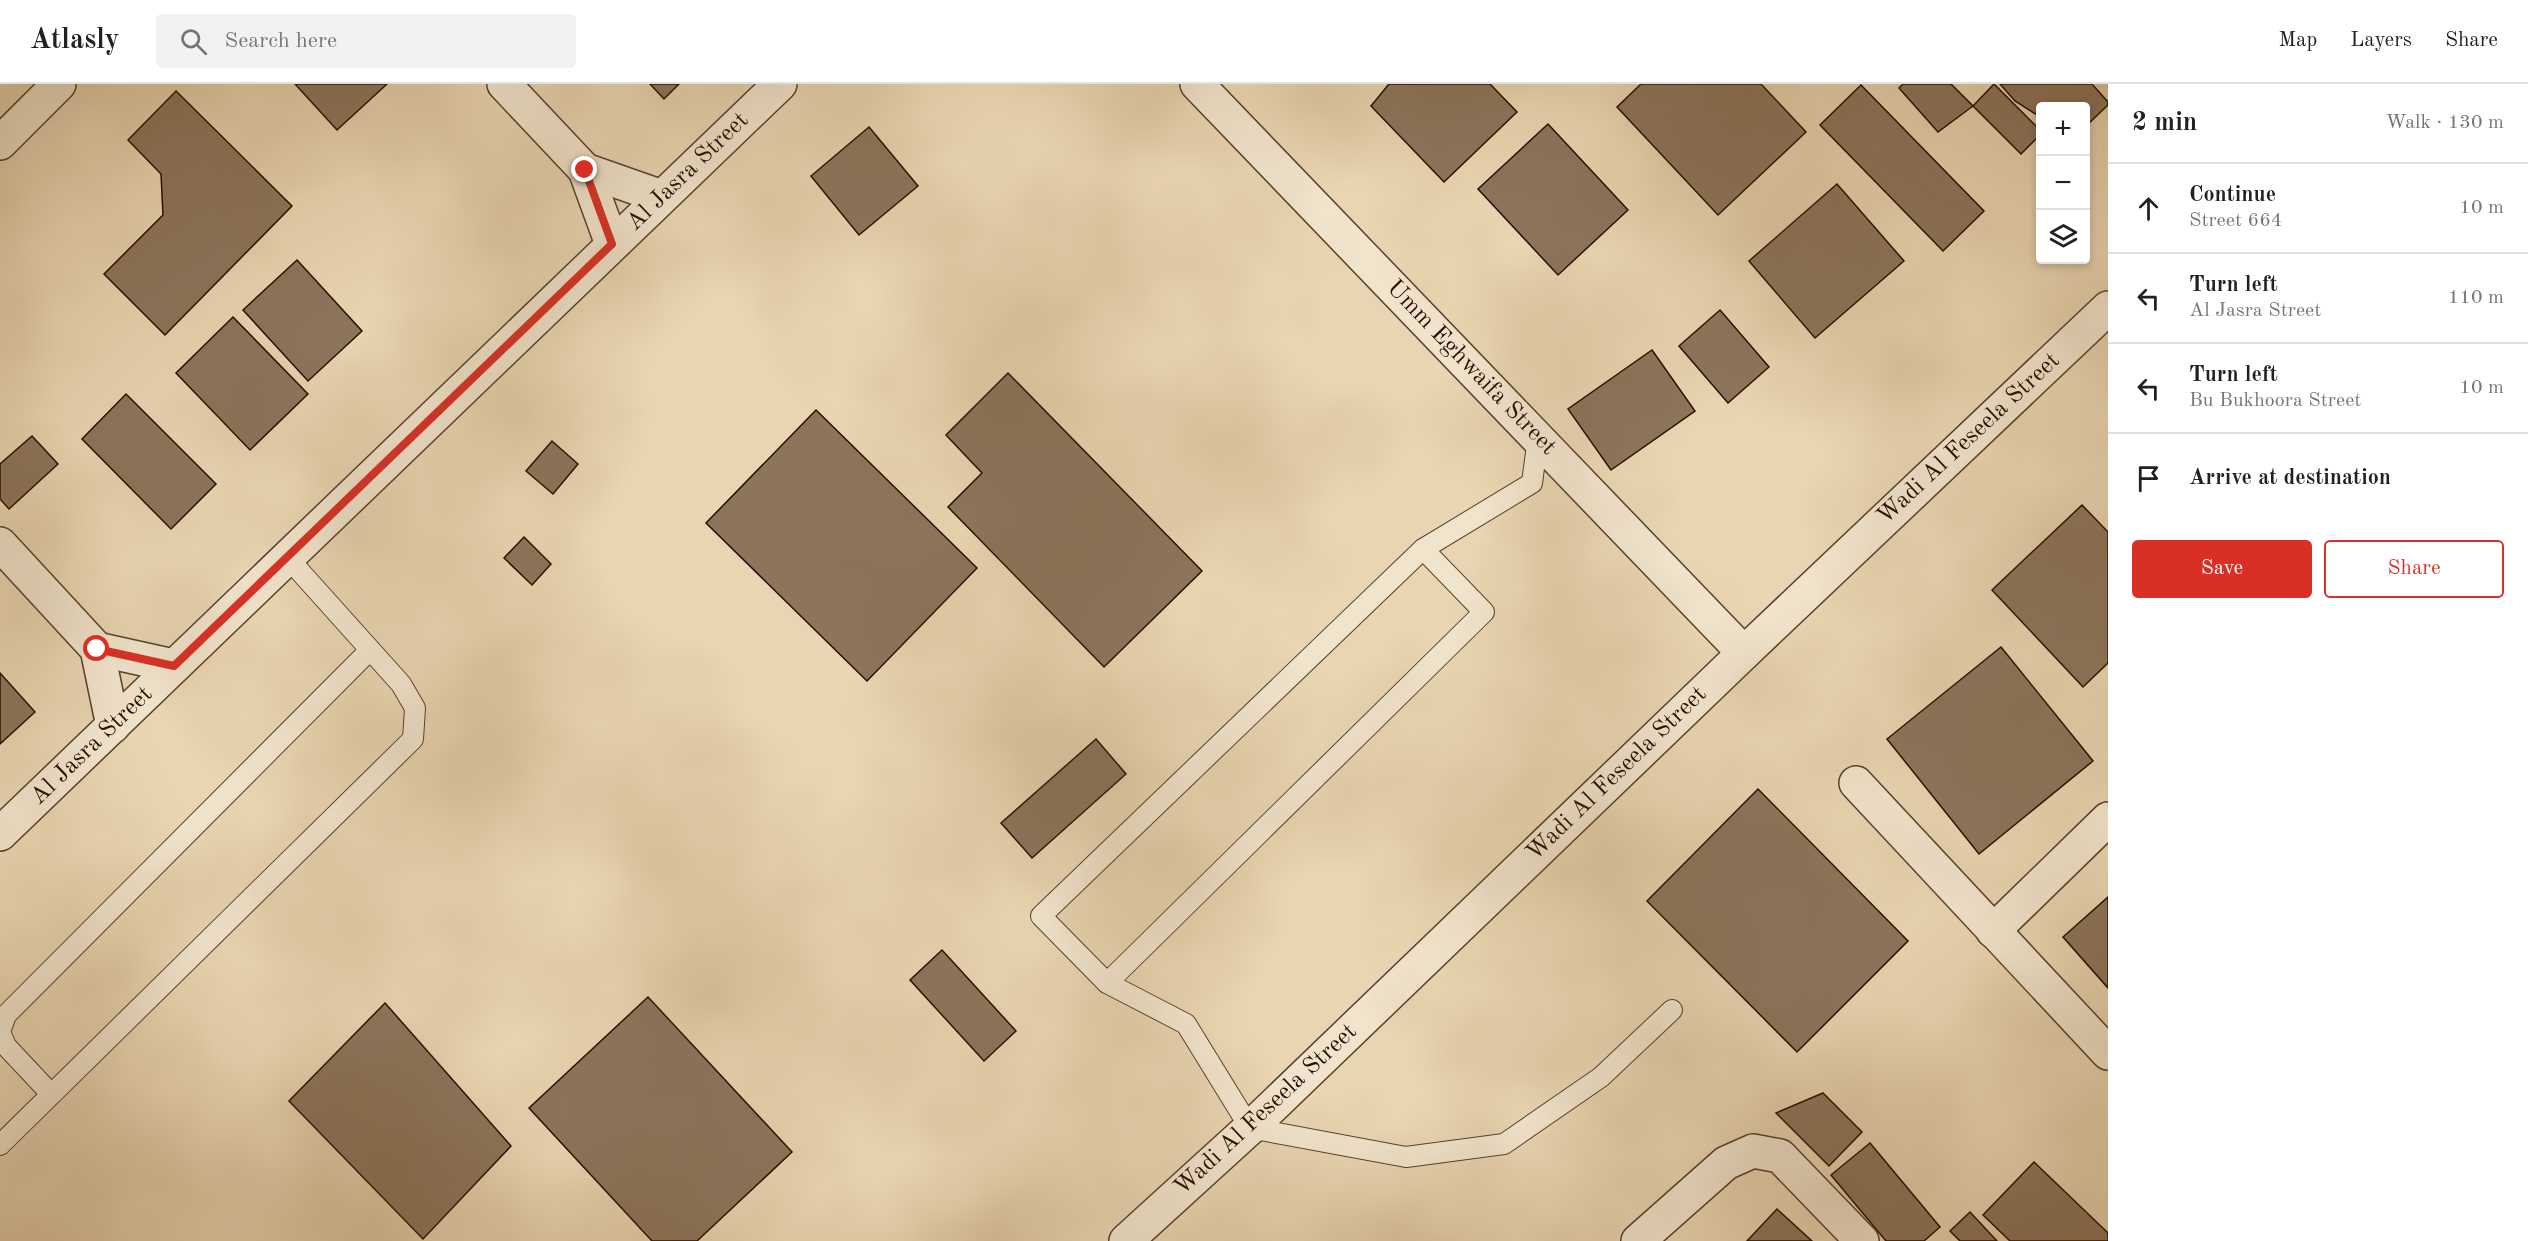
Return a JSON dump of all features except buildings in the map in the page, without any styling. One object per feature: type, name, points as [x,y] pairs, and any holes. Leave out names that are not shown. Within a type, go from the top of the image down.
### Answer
[{"type":"street","points":[[0,143],[59,84]]},
{"type":"street","points":[[504,84],[585,170],[612,244]]},
{"type":"street","name":"Al Jasra Street","points":[[0,834],[780,84]]},
{"type":"street","name":"Umm Eghwaifa Street","points":[[1197,84],[1744,653]]},
{"type":"street","points":[[585,170],[662,197]]},
{"type":"street","name":"Wadi Al Feseela Street","points":[[1126,1241],[1250,1128],[1744,653],[2108,308]]},
{"type":"street","points":[[0,544],[97,649],[112,726]]},
{"type":"street","points":[[97,649],[174,666]]},
{"type":"street","points":[[1856,783],[2108,1053]]},
{"type":"street","points":[[1994,931],[2108,819]]},
{"type":"street","points":[[1638,1241],[1726,1163],[1753,1151],[1780,1156],[1862,1241]]},
{"type":"lane","points":[[1538,438],[1532,483],[1423,549],[1041,916],[1107,983],[1186,1024],[1250,1128],[1406,1157],[1504,1144],[1601,1077],[1672,1010]]},
{"type":"lane","points":[[1107,983],[1484,612],[1423,549]]},
{"type":"lane","points":[[0,1145],[413,739],[415,708],[401,684],[287,557]]},
{"type":"lane","points":[[51,1094],[6,1046],[0,1032],[6,1015],[370,650]]},
{"type":"route","points":[[97,649],[174,666],[612,244],[585,170]]}]
